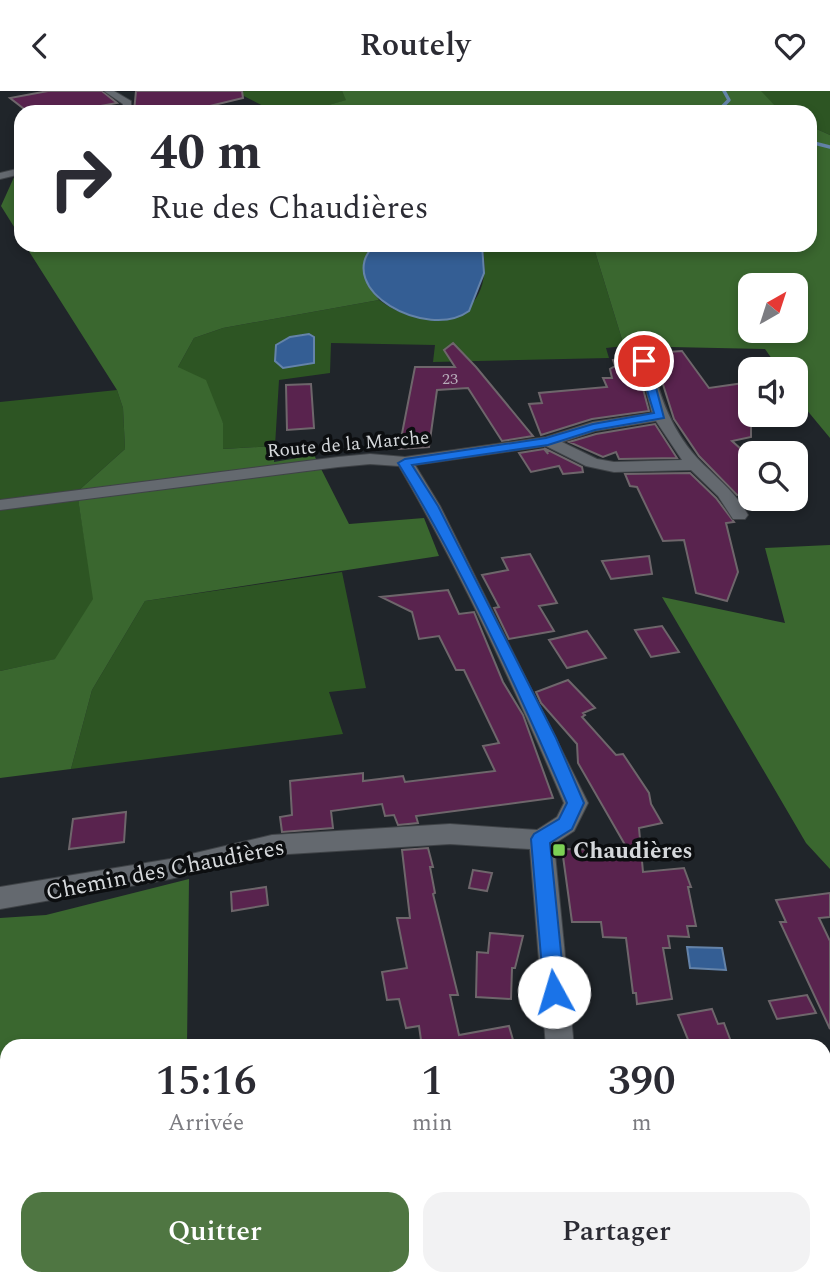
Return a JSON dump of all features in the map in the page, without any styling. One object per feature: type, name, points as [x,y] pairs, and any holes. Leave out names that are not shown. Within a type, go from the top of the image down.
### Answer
[{"type":"street","points":[[108,91],[124,98],[128,105]]},
{"type":"street","points":[[642,348],[660,416],[679,448],[730,496],[739,515]]},
{"type":"street","name":"Route de la Marche","points":[[0,505],[359,460],[405,463],[548,441],[593,427],[660,416]]},
{"type":"street","points":[[548,441],[592,464],[614,467],[694,465]]},
{"type":"street","points":[[405,463],[431,506],[547,738],[576,803],[566,824],[541,839],[559,1039]]},
{"type":"street","name":"Chemin des Chaudières","points":[[0,898],[170,869],[272,845],[450,834],[541,839]]},
{"type":"green space","points":[[234,91],[342,91],[347,100],[329,105],[261,105]]},
{"type":"green space","points":[[342,91],[761,91],[774,105],[328,105],[346,100]]},
{"type":"green space","points":[[760,91],[830,91],[830,135],[817,129],[817,105],[774,105]]},
{"type":"green space","points":[[817,129],[830,135],[830,438],[808,411],[808,357],[771,357],[765,349],[624,346],[595,252],[817,252]]},
{"type":"green space","points":[[14,177],[14,227],[1,206]]},
{"type":"green space","points":[[29,252],[368,252],[371,288],[379,300],[223,328],[194,338],[178,367],[206,380],[223,423],[223,449],[275,446],[274,462],[314,455],[349,524],[424,518],[439,556],[145,601],[92,690],[71,769],[0,778],[0,671],[55,659],[93,599],[77,492],[125,449],[123,408],[117,390]]},
{"type":"green space","points":[[483,252],[595,252],[624,346],[606,348],[609,358],[433,362],[435,345],[331,343],[330,373],[279,380],[275,446],[222,449],[223,423],[178,367],[194,338],[223,328],[379,300],[399,312],[420,318],[439,319],[456,315],[470,305],[480,291],[484,270]]},
{"type":"green space","points":[[117,390],[123,408],[125,449],[77,492],[94,599],[56,659],[0,671],[0,402]]},
{"type":"green space","points":[[830,545],[830,869],[806,843],[662,597],[785,623],[765,548]]},
{"type":"green space","points":[[342,572],[366,688],[329,692],[343,734],[71,769],[92,690],[145,601]]},
{"type":"green space","points":[[189,879],[187,1039],[0,1039],[0,918],[46,915]]},
{"type":"water","points":[[370,252],[482,252],[484,273],[469,311],[451,319],[431,320],[390,306],[375,294],[365,279],[364,262]]},
{"type":"water","points":[[309,334],[314,337],[314,363],[283,368],[275,361],[276,345],[290,337]]},
{"type":"water","points":[[687,947],[722,948],[726,970],[690,968]]},
{"type":"building","points":[[48,91],[102,91],[117,103],[19,105],[10,98]]},
{"type":"building","points":[[136,91],[242,91],[243,98],[214,105],[135,105]]},
{"type":"building","points":[[453,343],[533,436],[502,441],[468,388],[437,390],[429,447],[399,449],[415,367],[455,367],[444,350]]},
{"type":"building","points":[[682,351],[709,388],[738,384],[738,427],[751,427],[751,437],[732,441],[738,446],[738,495],[699,456],[674,419],[653,353]]},
{"type":"building","points":[[617,352],[633,352],[649,411],[592,419],[541,435],[529,404],[542,403],[539,393],[607,387],[603,378],[612,378],[610,369],[615,366],[613,360],[618,359]]},
{"type":"building","points":[[311,384],[314,428],[287,430],[286,385]]},
{"type":"building","points":[[655,424],[677,458],[619,459],[616,452],[603,457],[569,442],[596,434]]},
{"type":"building","points":[[544,449],[548,454],[546,449],[582,467],[583,472],[563,474],[559,466],[531,472],[519,453]]},
{"type":"building","points":[[690,473],[716,498],[734,522],[726,523],[738,572],[727,601],[696,593],[684,540],[663,541],[637,487],[630,486],[625,474]]},
{"type":"building","points":[[530,554],[557,603],[539,606],[554,631],[509,639],[494,608],[499,607],[482,575],[508,570],[502,558]]},
{"type":"building","points":[[649,556],[652,574],[611,579],[602,561]]},
{"type":"building","points":[[448,590],[459,614],[474,612],[503,682],[523,715],[553,798],[416,816],[418,823],[398,825],[394,815],[385,816],[382,804],[331,811],[333,828],[282,832],[280,817],[292,815],[290,781],[363,773],[363,781],[403,776],[405,782],[495,771],[483,746],[499,743],[464,670],[456,670],[439,636],[419,639],[412,612],[381,597]]},
{"type":"building","points":[[662,626],[679,652],[651,657],[635,630]]},
{"type":"building","points":[[587,631],[606,658],[567,668],[549,640]]},
{"type":"building","points":[[568,680],[595,708],[583,713],[585,715],[582,717],[616,755],[623,754],[649,793],[651,804],[662,823],[639,828],[643,872],[684,868],[691,887],[688,887],[696,926],[687,926],[689,937],[668,936],[670,948],[663,948],[672,999],[637,1004],[636,993],[633,993],[626,938],[603,937],[601,922],[572,922],[562,849],[628,850],[578,763],[577,744],[541,703],[536,692]]},
{"type":"building","points":[[126,812],[124,842],[69,849],[73,819]]},
{"type":"building","points":[[428,848],[433,867],[430,867],[433,894],[458,995],[450,995],[459,1035],[509,1026],[513,1039],[421,1039],[419,1026],[406,1028],[399,999],[387,1000],[382,972],[407,968],[397,918],[410,918],[402,850]]},
{"type":"building","points":[[473,870],[492,873],[487,891],[469,888]]},
{"type":"building","points":[[266,887],[268,905],[232,911],[231,892]]},
{"type":"building","points":[[830,893],[830,917],[819,918],[830,941],[830,1029],[780,922],[786,922],[776,900]]},
{"type":"building","points":[[490,933],[523,936],[515,968],[512,968],[511,999],[476,997],[477,952],[488,953]]},
{"type":"building","points":[[807,995],[816,1013],[777,1019],[769,1001]]},
{"type":"building","points":[[712,1009],[718,1024],[724,1023],[730,1039],[688,1039],[678,1015]]},
{"type":"waterway","points":[[724,91],[729,100],[724,105]]},
{"type":"waterway","points":[[817,144],[830,147]]},
{"type":"place","name":"Chaudières","points":[[559,850]]},
{"type":"route","points":[[554,992],[542,881],[541,839],[566,824],[576,803],[492,627],[431,506],[405,463],[425,457],[548,441],[593,427],[660,416],[644,361]]}]
